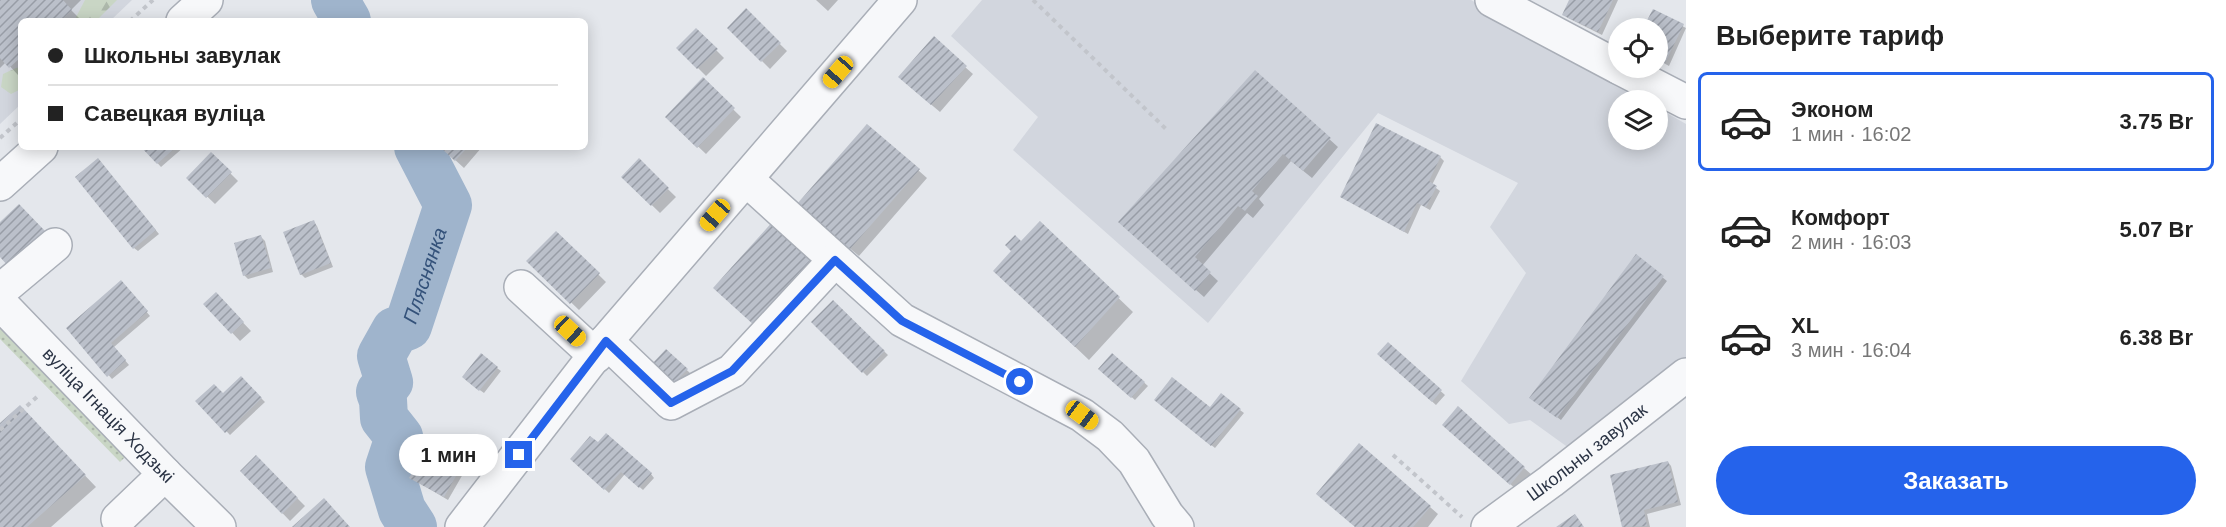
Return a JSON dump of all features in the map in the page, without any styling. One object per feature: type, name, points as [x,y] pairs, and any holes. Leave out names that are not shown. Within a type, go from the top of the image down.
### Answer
[{"type":"street","points":[[186,18],[206,0]]},
{"type":"street","points":[[462,527],[601,349],[900,0]]},
{"type":"street","points":[[1492,0],[1608,61]]},
{"type":"street","points":[[1640,78],[1686,102]]},
{"type":"street","points":[[0,184],[38,150]]},
{"type":"street","points":[[746,179],[902,321],[1082,415],[1110,436],[1134,461],[1167,515],[1178,527]]},
{"type":"street","points":[[0,291],[55,245]]},
{"type":"street","points":[[521,287],[671,403],[732,371],[835,260]]},
{"type":"street","name":"вуліца Ігнація Ходзькі","points":[[0,303],[219,527]]},
{"type":"street","name":"Школьны завулак","points":[[1477,523],[1551,481],[1686,375]]},
{"type":"street","points":[[118,519],[165,474]]},
{"type":"path","points":[[133,18],[153,0]]},
{"type":"path","points":[[1033,0],[1166,129]]},
{"type":"path","points":[[0,138],[18,122]]},
{"type":"path","points":[[0,430],[39,394]]},
{"type":"path","points":[[1393,455],[1477,523]]},
{"type":"shaded area","points":[[0,0],[132,0],[113,18],[18,18],[18,107],[0,124]]},
{"type":"shaded area","points":[[982,0],[1471,0],[1627,90],[1608,90],[1608,150],[1668,150],[1668,114],[1686,124],[1686,361],[1573,451],[1530,420],[1509,424],[1461,381],[1526,273],[1490,227],[1518,183],[1378,113],[1208,323],[1013,150],[1038,117],[951,36]]},
{"type":"green space","points":[[85,0],[117,0],[99,18],[76,18]]},
{"type":"green space","points":[[18,68],[18,90],[11,94],[1,87],[3,74]]},
{"type":"green space","points":[[0,326],[126,456],[120,462],[0,339]]},
{"type":"building","points":[[0,0],[63,0],[72,10],[63,18],[18,18],[18,60],[9,68],[0,58]]},
{"type":"building","points":[[1569,0],[1613,0],[1598,32],[1562,15]]},
{"type":"building","points":[[746,8],[781,43],[761,62],[727,28]]},
{"type":"building","points":[[1653,9],[1684,24],[1668,57],[1668,18],[1648,18]]},
{"type":"building","points":[[696,28],[718,49],[697,69],[676,48]]},
{"type":"building","points":[[934,36],[967,66],[931,105],[898,77]]},
{"type":"building","points":[[1255,70],[1331,138],[1303,171],[1283,154],[1252,191],[1258,196],[1245,211],[1238,206],[1195,257],[1211,272],[1195,291],[1118,222]]},
{"type":"building","points":[[703,77],[735,108],[697,148],[665,117]]},
{"type":"building","points":[[1376,123],[1441,156],[1429,181],[1437,186],[1426,207],[1417,203],[1404,232],[1340,197]]},
{"type":"building","points":[[867,124],[920,169],[850,249],[797,204]]},
{"type":"building","points":[[144,150],[173,150],[157,164]]},
{"type":"building","points":[[443,150],[465,150],[455,161]]},
{"type":"building","points":[[211,152],[232,172],[206,198],[186,178]]},
{"type":"building","points":[[98,158],[156,230],[133,249],[75,177]]},
{"type":"building","points":[[639,158],[669,188],[651,206],[621,177]]},
{"type":"building","points":[[19,204],[45,231],[8,266],[0,257],[0,222]]},
{"type":"building","points":[[314,220],[331,263],[300,275],[283,232]]},
{"type":"building","points":[[774,220],[817,258],[755,326],[713,288]]},
{"type":"building","points":[[1040,221],[1120,297],[1075,347],[993,271],[1011,251],[1005,245],[1015,235],[1021,241]]},
{"type":"building","points":[[556,231],[600,273],[570,304],[526,261]]},
{"type":"building","points":[[261,235],[271,268],[243,276],[234,243]]},
{"type":"building","points":[[1636,254],[1664,276],[1557,418],[1529,398]]},
{"type":"building","points":[[121,280],[148,311],[111,343],[126,360],[107,377],[66,328]]},
{"type":"building","points":[[216,292],[244,322],[231,334],[203,304]]},
{"type":"building","points":[[833,300],[885,351],[862,373],[811,322]]},
{"type":"building","points":[[1388,342],[1442,390],[1432,402],[1377,354]]},
{"type":"building","points":[[666,349],[688,369],[671,386],[650,366]]},
{"type":"building","points":[[481,353],[498,367],[479,391],[462,377]]},
{"type":"building","points":[[1112,353],[1145,382],[1131,398],[1098,369]]},
{"type":"building","points":[[241,376],[262,398],[225,433],[195,401],[214,384],[223,393]]},
{"type":"building","points":[[1172,377],[1210,407],[1221,393],[1241,409],[1211,446],[1154,400]]},
{"type":"building","points":[[20,405],[86,475],[27,527],[0,527],[0,423]]},
{"type":"building","points":[[1458,406],[1525,467],[1510,485],[1442,425]]},
{"type":"building","points":[[606,433],[652,473],[639,488],[621,472],[604,490],[570,459],[590,436],[598,442]]},
{"type":"building","points":[[429,442],[464,462],[444,497],[409,478]]},
{"type":"building","points":[[1359,443],[1431,506],[1413,527],[1355,527],[1316,494]]},
{"type":"building","points":[[256,455],[298,498],[282,514],[240,471]]},
{"type":"building","points":[[1668,461],[1678,502],[1644,510],[1647,526],[1622,527],[1610,475]]},
{"type":"building","points":[[324,498],[350,527],[292,527]]},
{"type":"building","points":[[1575,514],[1584,527],[1556,527]]},
{"type":"waterway","name":"Пляснянка","points":[[335,0],[345,18]]},
{"type":"waterway","name":"Пляснянка","points":[[413,527],[402,510],[389,467],[399,437],[384,418],[380,392],[389,382],[381,356],[395,331],[408,326],[448,205],[420,150]]},
{"type":"route","points":[[519,455],[606,341],[671,403],[732,371],[835,260],[902,321],[1020,382]]}]
